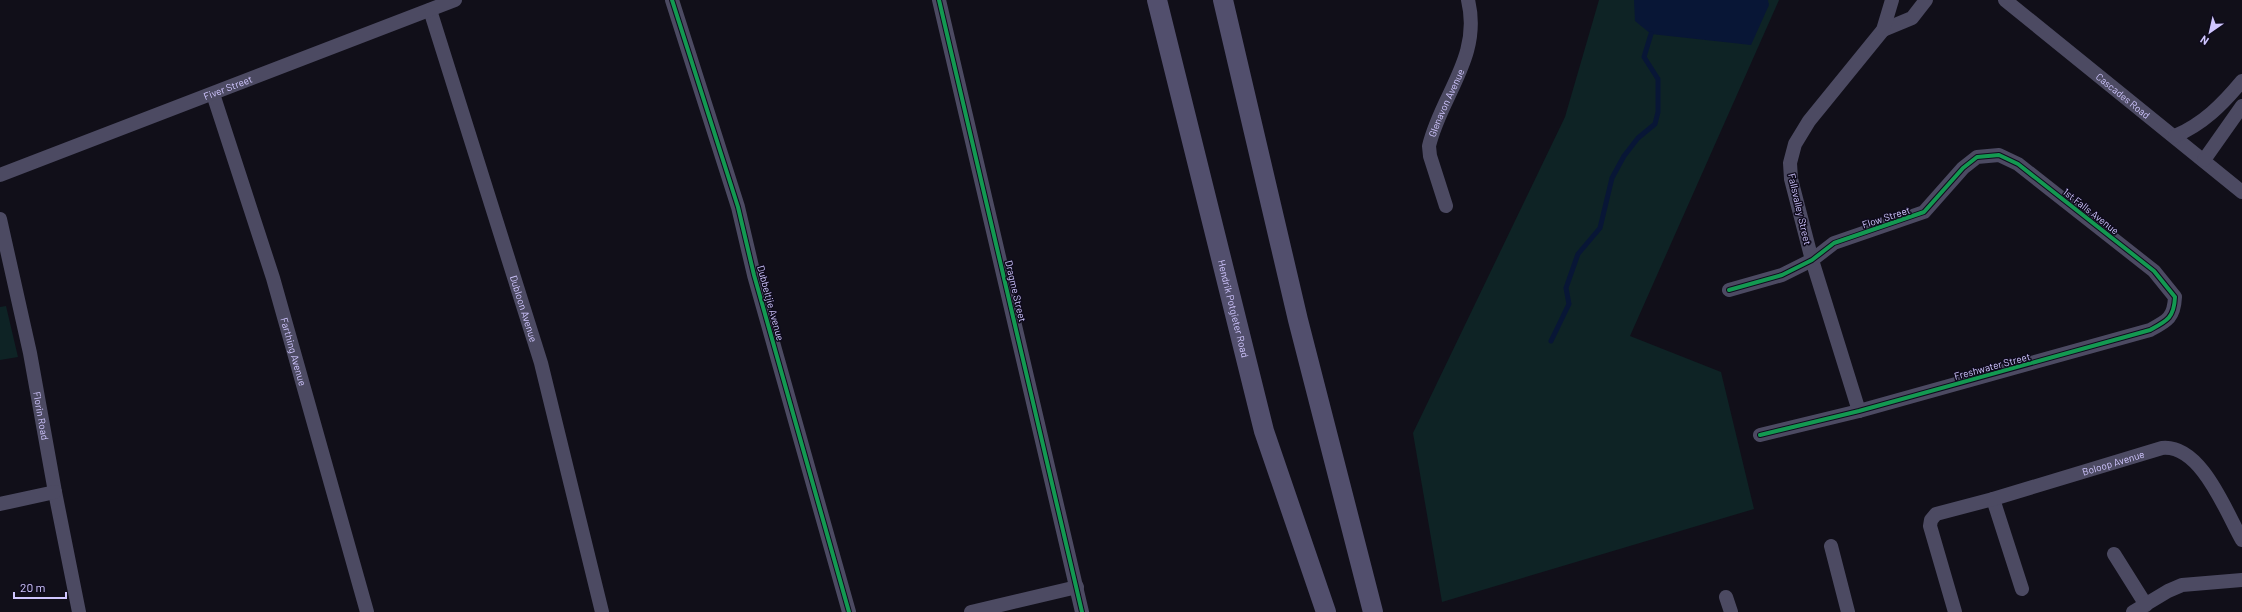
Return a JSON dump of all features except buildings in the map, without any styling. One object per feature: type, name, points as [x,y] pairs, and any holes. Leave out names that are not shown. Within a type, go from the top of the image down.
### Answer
[{"type":"main road","name":"Hendrik Potgieter Road","points":[[1157,0],[1264,431],[1326,612]]},
{"type":"main road","points":[[1222,0],[1298,320],[1373,612]]},
{"type":"street","name":"Fiver Street","points":[[0,175],[455,0]]},
{"type":"street","name":"Dubbeltjie Avenue","points":[[672,0],[738,207],[754,275],[849,612]]},
{"type":"street","name":"Dragme Street","points":[[939,0],[1082,612]]},
{"type":"street","name":"Glenavon Avenue","points":[[1446,206],[1430,156],[1430,146],[1432,137],[1468,53],[1471,9],[1468,0]]},
{"type":"street","name":"Fallsvalley Street","points":[[1859,411],[1812,260],[1791,179],[1790,163],[1795,144],[1826,99],[1883,30],[1892,0]]},
{"type":"street","name":"Fallsvalley Street","points":[[1883,30],[1912,18],[1926,0]]},
{"type":"street","name":"Cascades Road","points":[[2005,0],[2175,136],[2242,192]]},
{"type":"street","name":"Dubloon Avenue","points":[[430,10],[541,363],[602,612]]},
{"type":"street","points":[[2175,136],[2201,123],[2218,108],[2242,81]]},
{"type":"street","name":"Farthing Avenue","points":[[213,94],[273,278],[367,612]]},
{"type":"street","points":[[2204,160],[2242,106]]},
{"type":"street","name":"Flow Street","points":[[1729,290],[1782,275],[1812,260],[1834,244],[1924,212],[1963,168],[1977,157],[1999,155],[2018,164]]},
{"type":"street","name":"1st Falls Avenue","points":[[2018,164],[2154,271]]},
{"type":"street","name":"Florin Road","points":[[0,219],[30,353],[55,492],[79,612]]},
{"type":"street","name":"Freshwater Street","points":[[1760,436],[1859,411],[2150,330],[2167,321],[2175,309],[2175,297],[2154,271]]},
{"type":"street","name":"Boloop Avenue","points":[[1955,612],[1930,526],[1932,517],[1940,512],[1993,499],[2148,452],[2170,447],[2185,453],[2208,477],[2242,540]]},
{"type":"street","points":[[0,504],[55,492]]},
{"type":"street","points":[[1993,499],[2022,589]]},
{"type":"street","points":[[1831,546],[1848,612]]},
{"type":"street","points":[[2114,554],[2140,608],[2168,591],[2182,585],[2242,580]]},
{"type":"street","points":[[971,612],[1077,587]]},
{"type":"street","points":[[1726,597],[1731,612]]},
{"type":"green space","points":[[1599,0],[1779,0],[1630,336],[1721,372],[1754,509],[1442,602],[1413,433],[1565,117]]},
{"type":"green space","points":[[6,306],[18,357],[0,360],[0,307]]},
{"type":"water","points":[[1634,0],[1768,0],[1769,5],[1751,45],[1651,34],[1635,21]]},
{"type":"waterway","points":[[1551,341],[1569,304],[1566,288],[1578,254],[1600,228],[1612,178],[1624,156],[1638,138],[1655,124],[1658,112],[1658,79],[1644,57],[1651,34]]},
{"type":"cycle path","points":[[672,0],[738,207],[754,275],[849,612]]},
{"type":"cycle path","points":[[939,0],[1082,612]]},
{"type":"cycle path","points":[[1729,290],[1782,275],[1812,260],[1834,243],[1924,212],[1963,168],[1977,157],[1999,155],[2018,164],[2154,271],[2175,297],[2173,310],[2168,318],[2150,330],[1859,411],[1760,435]]}]
